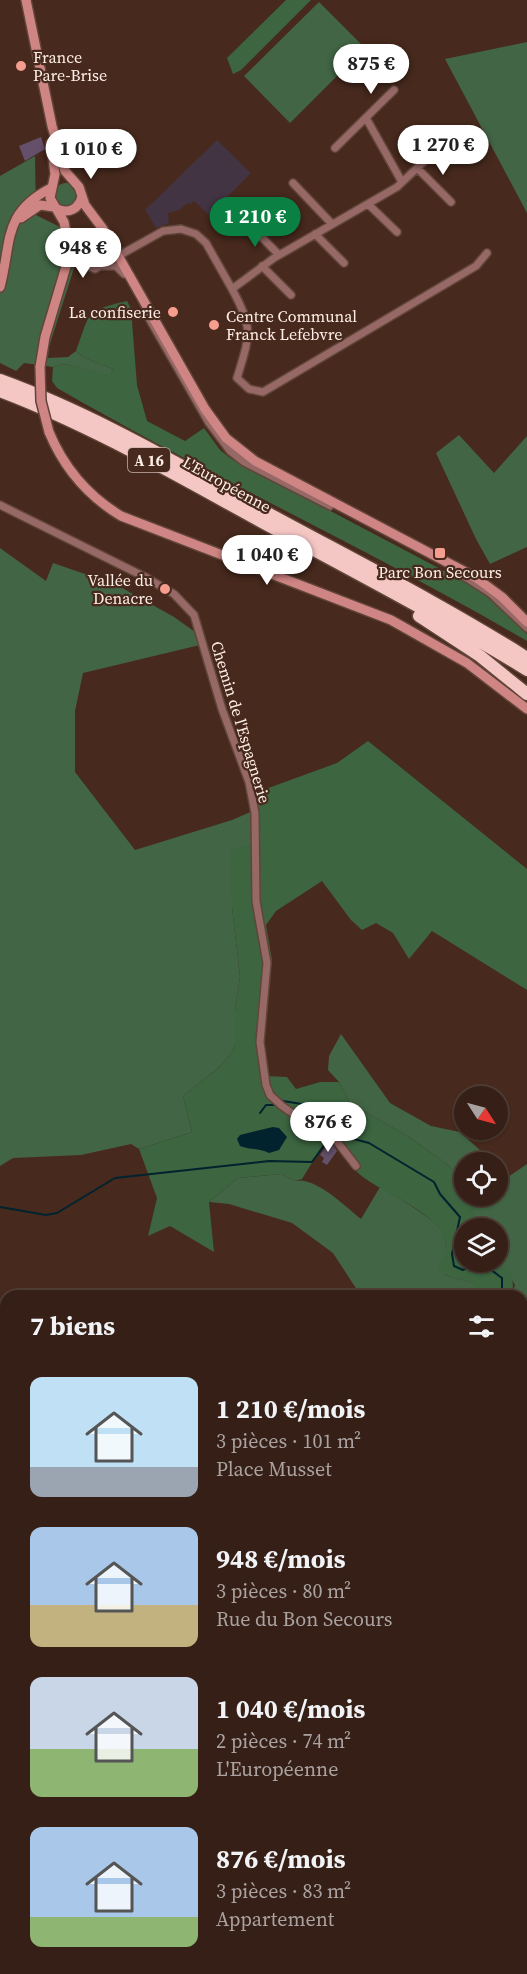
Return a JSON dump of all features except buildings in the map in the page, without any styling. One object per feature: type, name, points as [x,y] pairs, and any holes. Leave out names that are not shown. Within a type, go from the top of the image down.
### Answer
[{"type":"highway","name":"L'Européenne","points":[[0,380],[60,404],[123,434],[527,658]]},
{"type":"highway","name":"L'Européenne","points":[[0,391],[95,432],[457,628],[527,670]]},
{"type":"highway","points":[[293,539],[455,638],[527,694]]},
{"type":"highway","points":[[496,639],[511,641],[527,650]]},
{"type":"main road","points":[[20,0],[53,151],[55,174],[50,198],[64,222],[68,238],[69,261],[45,338],[40,367],[41,401],[49,432],[63,461],[101,502],[121,516],[396,623],[467,663],[527,709]]},
{"type":"main road","points":[[27,0],[54,133],[65,171],[79,187],[82,196],[205,409],[223,435],[255,461],[484,584],[527,622]]},
{"type":"main road","points":[[0,287],[12,226],[21,211],[36,196],[61,180],[72,181]]},
{"type":"main road","points":[[8,247],[23,215],[40,205],[72,210],[79,205],[82,196]]},
{"type":"street","points":[[335,148],[394,90]]},
{"type":"street","points":[[366,118],[402,182]]},
{"type":"street","points":[[232,289],[279,255],[402,182],[435,151],[423,138]]},
{"type":"street","points":[[417,168],[451,202]]},
{"type":"street","points":[[293,183],[332,224]]},
{"type":"street","points":[[368,204],[397,232]]},
{"type":"street","points":[[249,224],[279,255]]},
{"type":"street","points":[[68,238],[84,264],[93,269],[165,230],[186,230],[196,234],[206,243],[246,315],[249,327],[247,345],[237,378],[249,389],[262,392],[476,266],[487,253]]},
{"type":"street","points":[[315,234],[344,263]]},
{"type":"street","points":[[101,266],[114,265],[123,271],[204,415],[232,454],[359,518]]},
{"type":"street","points":[[262,266],[291,295]]},
{"type":"street","name":"Chemin de l'Espagnerie","points":[[0,505],[165,589],[186,604],[196,619],[219,700],[249,782],[255,813],[256,901],[267,963],[261,1048],[266,1085],[273,1098],[282,1106],[307,1123],[335,1137],[356,1166]]},
{"type":"street","points":[[403,541],[477,584],[498,600],[527,628]]},
{"type":"shaded area","points":[[217,140],[251,173],[209,215],[194,201],[179,210],[168,213],[169,223],[156,228],[145,210]]},
{"type":"green space","points":[[286,0],[311,0],[241,70],[233,74],[227,58]]},
{"type":"green space","points":[[319,2],[365,48],[290,123],[244,76]]},
{"type":"green space","points":[[527,42],[527,213],[445,59]]},
{"type":"green space","points":[[35,156],[36,215],[62,228],[73,257],[74,268],[49,347],[48,358],[68,357],[76,351],[85,358],[113,369],[110,376],[65,364],[53,367],[24,363],[16,371],[0,363],[0,176]]},
{"type":"green space","points":[[66,183],[74,187],[78,195],[74,203],[66,207],[58,203],[54,195],[58,187]]},
{"type":"green space","points":[[127,301],[131,309],[137,385],[147,421],[185,441],[204,428],[220,450],[230,458],[469,584],[489,597],[527,634],[527,641],[57,388],[52,381],[53,367],[65,364],[110,375],[113,369],[85,358],[76,351],[91,315],[103,307]]},
{"type":"green space","points":[[459,435],[494,473],[527,436],[527,547],[490,564],[436,453]]},
{"type":"green space","points":[[0,548],[46,581],[53,563],[117,585],[174,617],[198,634],[200,645],[83,673],[75,711],[75,772],[135,850],[232,820],[255,810],[258,841],[232,907],[240,976],[235,1011],[235,1044],[232,1053],[216,1070],[183,1096],[192,1132],[139,1149],[131,1144],[81,1155],[13,1158],[0,1166]]},
{"type":"green space","points":[[368,741],[527,869],[527,990],[432,931],[409,959],[393,933],[376,923],[362,930],[351,920],[322,881],[276,911],[266,925],[272,960],[263,993],[265,1076],[287,1077],[296,1089],[320,1082],[339,1082],[350,1103],[409,1137],[448,1165],[454,1172],[454,1206],[475,1206],[475,1218],[454,1218],[454,1272],[508,1271],[513,1284],[512,1290],[476,1290],[473,1283],[444,1275],[438,1267],[446,1246],[443,1234],[434,1223],[355,1170],[336,1144],[325,1135],[326,1140],[302,1179],[295,1181],[281,1174],[238,1178],[209,1202],[214,1252],[170,1226],[148,1236],[157,1198],[139,1149],[192,1132],[183,1096],[216,1070],[232,1053],[235,1044],[235,1011],[240,976],[232,907],[230,851],[258,841],[252,794],[337,763]]},
{"type":"green space","points":[[341,1034],[390,1103],[431,1126],[454,1131],[454,1140],[469,1140],[482,1152],[454,1152],[454,1172],[409,1137],[350,1103],[339,1082],[328,1070],[329,1056]]},
{"type":"green space","points":[[527,1164],[527,1290],[514,1290],[515,1285],[507,1272],[508,1218],[475,1218],[475,1206],[508,1206],[508,1177]]},
{"type":"green space","points":[[281,1174],[295,1181],[312,1183],[339,1200],[361,1219],[380,1187],[426,1216],[440,1229],[444,1236],[446,1251],[444,1275],[474,1283],[477,1290],[357,1290],[333,1253],[292,1223],[229,1204],[209,1202],[238,1178]]},
{"type":"water","points":[[273,1127],[279,1128],[287,1137],[279,1150],[269,1153],[240,1146],[237,1139],[240,1135]]},
{"type":"waterway","points":[[260,1113],[266,1105],[275,1105],[283,1101],[308,1105],[311,1107],[308,1120],[335,1132]]},
{"type":"waterway","points":[[335,1134],[369,1143],[434,1182],[440,1194],[460,1217],[452,1254],[454,1266],[463,1270],[474,1265],[483,1266],[502,1278],[502,1290]]},
{"type":"waterway","points":[[0,1207],[46,1215],[57,1213],[115,1178],[269,1161],[312,1162],[330,1137]]},
{"type":"place","name":"France Pare-Brise","points":[[21,66]]},
{"type":"place","name":"La confiserie","points":[[173,312]]},
{"type":"place","name":"Centre Communal Franck Lefebvre","points":[[214,325]]},
{"type":"place","name":"Parc Bon Secours","points":[[440,553]]},
{"type":"place","name":"Vallée du Denacre","points":[[165,589]]}]
